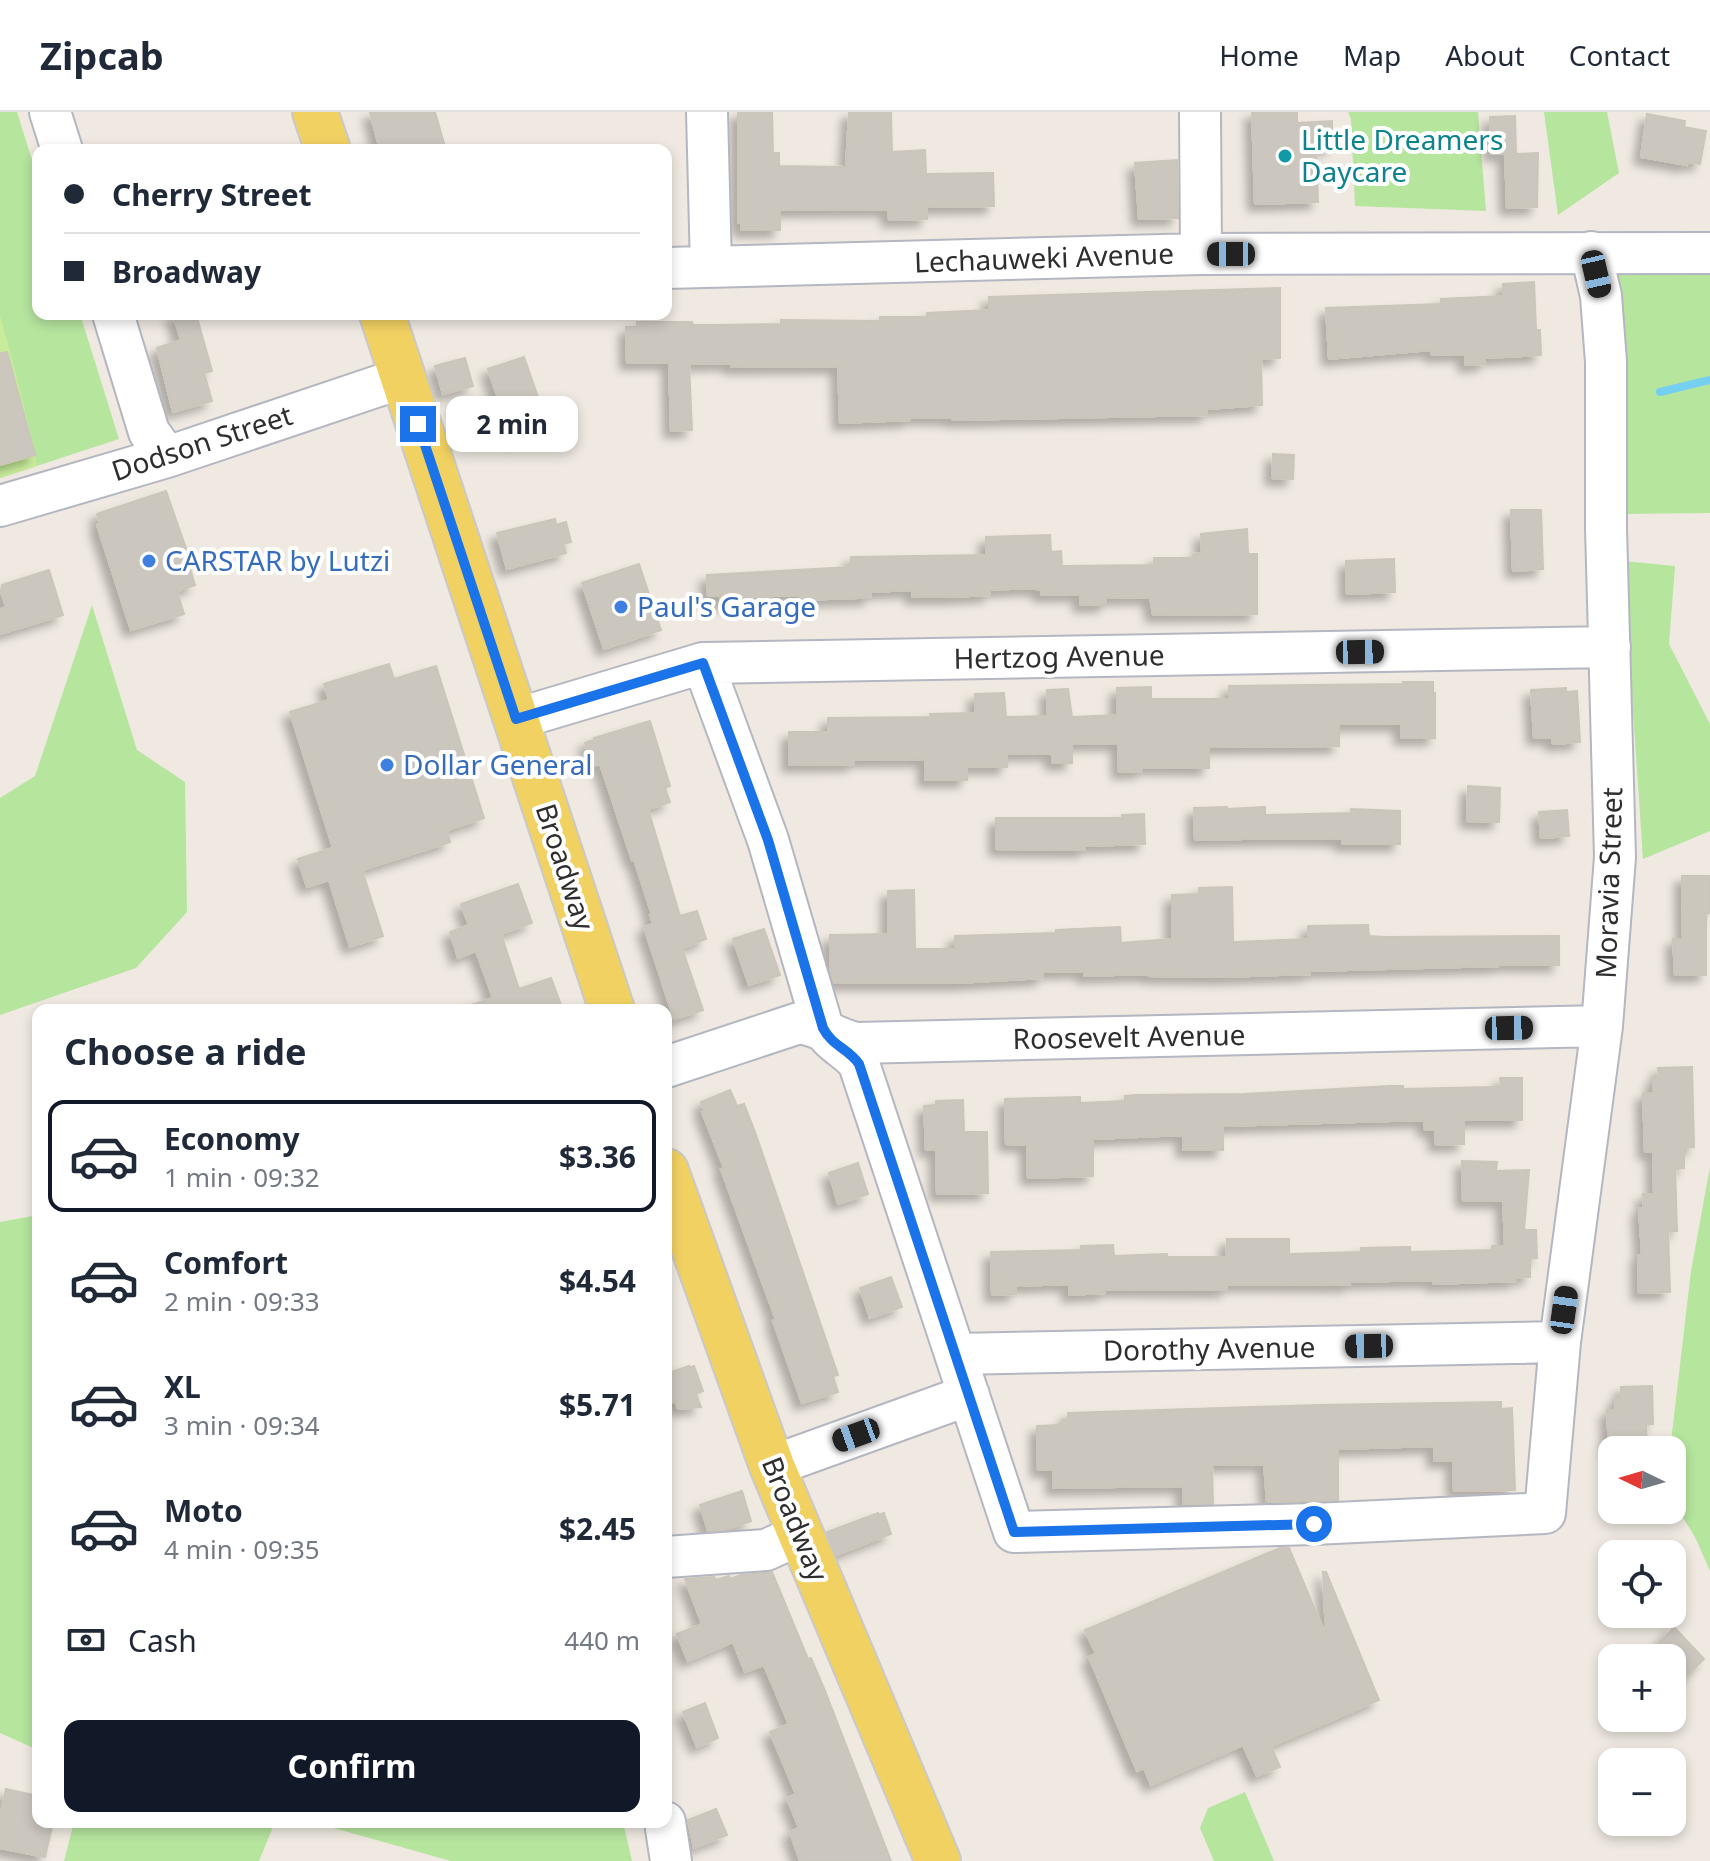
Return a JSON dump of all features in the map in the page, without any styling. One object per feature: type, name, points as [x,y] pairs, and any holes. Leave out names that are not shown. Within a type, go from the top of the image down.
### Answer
[{"type":"main road","points":[[315,112],[326,144]]},
{"type":"main road","name":"Broadway","points":[[384,320],[610,1004]]},
{"type":"main road","name":"Broadway","points":[[672,1188],[772,1466],[938,1861]]},
{"type":"street","points":[[50,112],[60,144]]},
{"type":"street","points":[[707,112],[711,267]]},
{"type":"street","points":[[1200,112],[1201,254]]},
{"type":"street","name":"Moravia Street","points":[[969,1395],[1014,1532],[1314,1524],[1545,1513],[1560,1342],[1602,1026],[1615,857],[1606,528],[1606,362],[1601,296],[1591,252]]},
{"type":"street","name":"Lechauweki Avenue","points":[[672,268],[1201,254],[1710,253]]},
{"type":"street","points":[[115,320],[149,432],[167,457]]},
{"type":"street","name":"Dodson Street","points":[[0,506],[167,457],[402,378]]},
{"type":"street","name":"Hertzog Avenue","points":[[516,719],[703,663],[1610,647]]},
{"type":"street","points":[[703,663],[768,840],[823,1028],[829,1040],[852,1053],[859,1064],[969,1395],[772,1466]]},
{"type":"street","name":"Roosevelt Avenue","points":[[672,1065],[799,1023],[823,1028],[843,1040],[856,1043],[1602,1026]]},
{"type":"street","name":"Dorothy Avenue","points":[[955,1354],[1560,1342]]},
{"type":"street","points":[[672,1557],[766,1550],[801,1534]]},
{"type":"street","points":[[666,1828],[671,1861]]},
{"type":"green space","points":[[0,112],[17,112],[32,160],[32,320],[82,320],[119,439],[0,478]]},
{"type":"green space","points":[[1348,112],[1478,112],[1486,211],[1355,206],[1351,119]]},
{"type":"green space","points":[[1544,112],[1607,112],[1619,173],[1558,215]]},
{"type":"green space","points":[[1615,241],[1710,242],[1710,513],[1625,514]]},
{"type":"green space","points":[[0,315],[37,466],[0,478]]},
{"type":"green space","points":[[1623,561],[1675,566],[1669,644],[1710,724],[1710,831],[1643,859]]},
{"type":"green space","points":[[92,605],[137,750],[185,782],[187,912],[136,968],[0,1015],[0,798],[35,776]]},
{"type":"green space","points":[[1710,1167],[1710,1571],[1686,1523],[1686,1436],[1672,1436],[1691,1271]]},
{"type":"green space","points":[[32,1216],[32,1747],[0,1733],[0,1222]]},
{"type":"green space","points":[[1245,1792],[1274,1861],[1214,1861],[1200,1828],[1208,1808]]},
{"type":"green space","points":[[72,1828],[273,1828],[259,1861],[64,1861]]},
{"type":"green space","points":[[333,1828],[624,1828],[632,1861],[451,1861]]},
{"type":"building","points":[[370,112],[435,112],[444,144],[378,144]]},
{"type":"building","points":[[738,112],[772,112],[773,153],[779,153],[779,166],[846,167],[849,112],[891,112],[892,152],[925,150],[926,174],[993,173],[994,206],[927,207],[927,219],[889,220],[888,209],[780,210],[780,230],[741,230],[741,223],[738,223]]},
{"type":"building","name":"Little Dreamers Daycare","points":[[1252,112],[1297,112],[1297,123],[1332,121],[1332,147],[1316,148],[1318,202],[1255,204]]},
{"type":"building","points":[[1647,114],[1685,121],[1684,127],[1706,131],[1700,164],[1688,162],[1687,165],[1641,157]]},
{"type":"building","points":[[1515,116],[1516,154],[1538,153],[1537,207],[1507,208],[1505,154],[1491,154],[1490,117]]},
{"type":"building","points":[[1177,160],[1178,218],[1139,219],[1135,163]]},
{"type":"building","points":[[1534,282],[1536,330],[1540,330],[1541,355],[1485,358],[1485,364],[1465,365],[1465,354],[1432,355],[1431,350],[1329,359],[1326,308],[1441,304],[1441,299],[1503,296],[1503,284]]},
{"type":"building","points":[[1280,288],[1280,358],[1261,359],[1262,405],[1207,409],[1207,415],[953,420],[910,417],[910,420],[840,423],[838,366],[731,367],[731,363],[689,364],[692,430],[671,431],[669,362],[627,363],[626,327],[637,327],[637,322],[713,325],[781,324],[781,320],[880,321],[880,317],[927,317],[927,313],[989,310],[989,297]]},
{"type":"building","points":[[175,320],[198,320],[212,371],[204,373],[212,401],[173,412],[157,348],[181,340]]},
{"type":"building","points":[[7,352],[35,455],[0,465],[0,353]]},
{"type":"building","points":[[524,357],[549,428],[512,440],[488,369]]},
{"type":"building","points":[[465,358],[473,386],[443,394],[435,366]]},
{"type":"building","points":[[1273,454],[1294,455],[1293,479],[1272,478]]},
{"type":"building","name":"CARSTAR by Lutzi","points":[[166,491],[190,560],[195,585],[177,591],[184,614],[131,630],[97,525],[100,524],[97,514]]},
{"type":"building","points":[[1511,510],[1541,510],[1543,569],[1513,571]]},
{"type":"building","points":[[555,519],[556,525],[566,522],[571,542],[563,544],[566,553],[507,569],[497,533]]},
{"type":"building","points":[[1247,529],[1248,554],[1257,554],[1257,614],[1153,615],[1150,597],[1106,598],[1106,605],[1080,605],[1080,594],[1041,595],[1041,590],[1031,588],[990,590],[990,595],[950,597],[912,597],[912,590],[871,592],[870,598],[800,600],[800,595],[753,597],[753,602],[720,603],[720,595],[708,596],[707,575],[851,567],[851,557],[986,555],[986,537],[1050,535],[1051,552],[1061,551],[1062,566],[1154,565],[1154,558],[1194,558],[1194,554],[1202,553],[1201,534]]},
{"type":"building","points":[[1394,559],[1395,592],[1347,594],[1346,561]]},
{"type":"building","name":"Paul's Garage","points":[[639,564],[661,630],[604,649],[582,583]]},
{"type":"building","points":[[49,570],[63,615],[0,634],[0,609],[6,608],[2,585]]},
{"type":"building","name":"Dollar General","points":[[389,664],[394,679],[436,666],[484,818],[447,830],[450,842],[362,870],[383,936],[350,947],[329,880],[307,887],[298,859],[333,848],[290,712],[329,700],[324,684]]},
{"type":"building","points":[[1433,682],[1435,738],[1401,738],[1401,724],[1339,724],[1339,746],[1209,747],[1209,768],[1142,767],[1142,771],[1119,772],[1118,743],[1072,744],[1072,763],[1052,763],[1052,753],[1007,754],[1007,767],[967,767],[967,780],[925,780],[925,759],[789,765],[789,732],[828,732],[828,718],[931,717],[930,714],[975,713],[975,694],[1004,693],[1006,717],[1048,716],[1047,690],[1068,689],[1072,717],[1117,715],[1117,688],[1151,687],[1151,699],[1229,699],[1229,686]]},
{"type":"building","points":[[1566,688],[1566,692],[1577,691],[1580,742],[1553,744],[1552,737],[1534,738],[1531,690]]},
{"type":"building","points":[[650,721],[670,786],[665,788],[670,802],[648,809],[680,916],[697,911],[706,939],[682,948],[703,1010],[674,1019],[672,1004],[669,1004],[644,927],[653,924],[652,915],[634,859],[600,764],[593,766],[585,743]]},
{"type":"building","points":[[1468,786],[1500,788],[1499,822],[1467,821]]},
{"type":"building","points":[[1265,807],[1265,815],[1351,813],[1351,809],[1400,811],[1400,844],[1342,844],[1342,839],[1291,838],[1195,840],[1194,808]]},
{"type":"building","points":[[1567,810],[1569,836],[1541,838],[1539,812]]},
{"type":"building","points":[[1144,814],[1145,844],[1085,846],[1085,850],[996,849],[996,818],[1122,818],[1122,815]]},
{"type":"building","points":[[1682,876],[1710,876],[1710,913],[1706,914],[1706,975],[1675,975],[1673,939],[1683,939]]},
{"type":"building","points":[[518,884],[532,923],[501,934],[519,989],[551,978],[561,1004],[474,1004],[493,998],[476,951],[458,958],[450,932],[469,925],[461,904]]},
{"type":"building","points":[[1232,887],[1233,942],[1308,939],[1308,926],[1368,925],[1369,936],[1384,937],[1559,936],[1559,965],[1499,964],[1223,977],[1148,974],[1084,976],[1084,971],[1043,972],[1043,978],[957,983],[834,983],[830,971],[830,935],[888,934],[888,891],[914,890],[915,949],[955,949],[955,936],[1056,933],[1056,930],[1120,927],[1121,943],[1172,939],[1172,895],[1199,894],[1199,888]]},
{"type":"building","points":[[764,929],[780,975],[749,985],[733,939]]},
{"type":"building","points":[[1692,1067],[1694,1147],[1684,1148],[1684,1168],[1675,1168],[1677,1231],[1668,1231],[1670,1292],[1639,1293],[1638,1255],[1642,1255],[1639,1208],[1644,1208],[1643,1194],[1654,1194],[1653,1152],[1645,1152],[1643,1093],[1653,1093],[1653,1078],[1659,1078],[1658,1068]]},
{"type":"building","points":[[1500,1078],[1522,1078],[1522,1120],[1464,1120],[1464,1144],[1436,1145],[1435,1130],[1425,1130],[1424,1120],[1223,1126],[1223,1150],[1183,1150],[1183,1135],[1093,1139],[1093,1176],[1028,1178],[1027,1145],[1006,1144],[1005,1099],[1080,1097],[1080,1103],[1125,1101],[1125,1096],[1136,1095],[1244,1094],[1390,1086],[1403,1086],[1403,1089],[1490,1087],[1501,1086]]},
{"type":"building","points":[[730,1090],[737,1106],[744,1104],[755,1132],[838,1375],[833,1376],[838,1392],[802,1403],[773,1321],[776,1320],[721,1169],[724,1168],[702,1112],[701,1102]]},
{"type":"building","points":[[963,1100],[964,1132],[987,1132],[988,1193],[937,1194],[936,1149],[926,1150],[924,1106],[936,1105],[936,1101]]},
{"type":"building","points":[[1462,1161],[1497,1162],[1496,1171],[1529,1170],[1524,1230],[1536,1230],[1537,1258],[1530,1258],[1530,1277],[1516,1278],[1516,1281],[1433,1284],[1433,1280],[1350,1282],[1350,1285],[1227,1284],[1227,1290],[1105,1289],[1105,1293],[1069,1295],[1069,1284],[1016,1286],[1016,1294],[992,1295],[991,1252],[1081,1250],[1081,1246],[1113,1245],[1114,1256],[1167,1254],[1167,1257],[1226,1257],[1227,1239],[1289,1239],[1289,1254],[1410,1247],[1410,1252],[1492,1250],[1492,1246],[1505,1246],[1503,1201],[1463,1201]]},
{"type":"building","points":[[858,1163],[868,1194],[838,1204],[829,1173]]},
{"type":"building","points":[[891,1277],[902,1307],[870,1318],[860,1288]]},
{"type":"building","points":[[694,1366],[703,1391],[696,1394],[701,1407],[678,1409],[675,1401],[672,1402],[672,1372]]},
{"type":"building","points":[[1652,1386],[1653,1424],[1646,1424],[1646,1436],[1608,1436],[1607,1410],[1616,1410],[1615,1398],[1621,1398],[1621,1387]]},
{"type":"building","points":[[1501,1402],[1501,1409],[1512,1408],[1515,1490],[1454,1491],[1453,1460],[1434,1461],[1434,1446],[1338,1449],[1338,1500],[1267,1502],[1264,1464],[1212,1465],[1213,1504],[1183,1504],[1183,1486],[1053,1488],[1053,1470],[1038,1470],[1037,1426],[1062,1425],[1062,1420],[1068,1420],[1068,1413]]},
{"type":"building","points":[[742,1491],[751,1521],[724,1530],[708,1531],[700,1505]]},
{"type":"building","points":[[884,1513],[891,1534],[836,1555],[827,1532]]},
{"type":"building","points":[[1280,1548],[1289,1548],[1326,1636],[1323,1572],[1326,1572],[1379,1700],[1271,1746],[1280,1767],[1257,1776],[1243,1745],[1151,1785],[1144,1768],[1137,1771],[1089,1657],[1096,1654],[1085,1630]]},
{"type":"building","points":[[772,1572],[808,1659],[811,1658],[825,1691],[891,1861],[800,1861],[790,1832],[799,1828],[787,1798],[796,1794],[770,1732],[789,1724],[764,1665],[745,1672],[733,1642],[688,1661],[677,1634],[702,1624],[685,1579],[714,1577],[716,1580],[729,1576],[730,1579]]},
{"type":"building","points":[[1675,1628],[1704,1659],[1686,1676],[1686,1644],[1658,1644]]},
{"type":"building","points":[[705,1703],[718,1738],[697,1747],[683,1712]]},
{"type":"building","points":[[6,1789],[32,1795],[32,1828],[52,1828],[45,1857],[0,1848],[0,1817]]},
{"type":"building","points":[[716,1809],[727,1835],[694,1848],[688,1820]]},
{"type":"waterway","points":[[1660,392],[1710,380]]},
{"type":"place","name":"Little Dreamers Daycare","points":[[1285,156]]},
{"type":"place","name":"CARSTAR by Lutzi","points":[[149,561]]},
{"type":"place","name":"Paul's Garage","points":[[621,607]]},
{"type":"place","name":"Dollar General","points":[[387,765]]},
{"type":"route","points":[[418,424],[516,719],[703,663],[768,840],[823,1028],[829,1040],[852,1053],[859,1064],[1014,1532],[1314,1524]]}]
